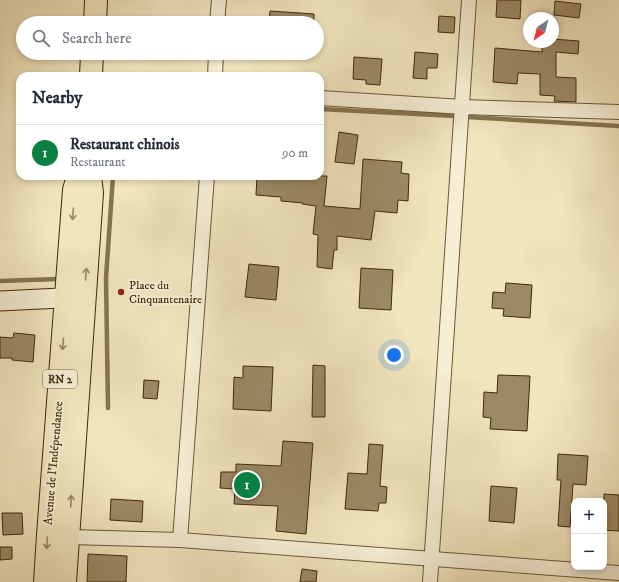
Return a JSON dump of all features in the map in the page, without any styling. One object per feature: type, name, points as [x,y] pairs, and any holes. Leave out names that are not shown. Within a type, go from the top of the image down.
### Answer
[{"type":"main road","points":[[95,16],[96,0]]},
{"type":"main road","points":[[91,72],[92,60]]},
{"type":"main road","name":"Avenue de l'Indépendance","points":[[65,582],[69,537],[75,298],[74,190],[77,180]]},
{"type":"main road","name":"Avenue de l'Indépendance","points":[[45,582],[48,535],[75,298],[92,193],[90,180]]},
{"type":"main road","points":[[0,301],[75,298]]},
{"type":"street","points":[[218,16],[219,0]]},
{"type":"street","points":[[430,582],[469,0]]},
{"type":"street","points":[[215,72],[216,60]]},
{"type":"street","points":[[324,98],[463,107],[619,112]]},
{"type":"street","points":[[180,540],[207,180]]},
{"type":"street","points":[[69,537],[180,540],[619,573]]},
{"type":"building","points":[[497,0],[521,0],[520,19],[496,17]]},
{"type":"building","points":[[555,1],[581,4],[579,18],[559,16],[559,12],[554,12]]},
{"type":"building","points":[[270,11],[314,14],[314,16],[270,16]]},
{"type":"building","points":[[439,16],[455,17],[454,33],[438,32]]},
{"type":"building","points":[[559,39],[579,41],[578,54],[556,52],[556,77],[576,78],[576,102],[554,101],[555,96],[540,95],[540,74],[518,73],[517,84],[493,82],[495,48],[542,52],[542,48],[559,48]]},
{"type":"building","points":[[415,52],[438,54],[437,68],[427,68],[427,79],[413,78]]},
{"type":"building","points":[[354,57],[382,59],[380,85],[366,84],[366,80],[353,79]]},
{"type":"building","points":[[339,132],[358,135],[354,164],[335,162]]},
{"type":"building","points":[[363,159],[402,162],[401,173],[409,174],[408,201],[398,200],[397,213],[375,211],[371,240],[337,236],[337,250],[334,250],[332,269],[317,267],[318,235],[313,234],[316,206],[281,201],[281,197],[256,195],[257,180],[324,180],[324,176],[327,176],[324,206],[360,209]]},
{"type":"building","points":[[249,264],[279,267],[276,300],[245,297]]},
{"type":"building","points":[[361,268],[393,270],[391,310],[359,308]]},
{"type":"building","points":[[506,283],[532,285],[530,318],[503,316],[504,309],[492,308],[493,292],[505,293]]},
{"type":"building","points":[[14,333],[35,335],[33,362],[12,360],[12,358],[0,358],[0,337],[13,338]]},
{"type":"building","points":[[313,365],[325,366],[325,417],[312,417]]},
{"type":"building","points":[[243,366],[273,367],[271,411],[233,409],[234,377],[243,378]]},
{"type":"building","points":[[498,375],[530,376],[527,431],[490,429],[491,418],[483,417],[484,392],[497,393]]},
{"type":"building","points":[[144,380],[159,381],[157,399],[143,398]]},
{"type":"building","points":[[283,441],[313,443],[306,534],[276,531],[278,506],[234,504],[235,489],[220,488],[221,472],[236,472],[236,464],[281,466]]},
{"type":"building","points":[[369,444],[383,445],[380,486],[387,487],[386,503],[379,503],[378,511],[345,509],[348,473],[367,474]]},
{"type":"building","points":[[558,454],[588,456],[586,485],[573,484],[570,527],[558,526],[561,480],[557,480]]},
{"type":"building","points":[[491,486],[517,488],[514,523],[489,521]]},
{"type":"building","points":[[604,494],[619,495],[619,531],[607,530],[607,498],[604,498]]},
{"type":"building","points":[[111,499],[143,501],[142,522],[110,520]]},
{"type":"building","points":[[2,513],[22,513],[23,534],[3,535]]},
{"type":"building","points":[[0,547],[12,547],[12,559],[0,560]]},
{"type":"building","points":[[88,554],[127,556],[126,582],[87,582]]},
{"type":"building","points":[[302,569],[317,571],[316,582],[300,582]]},
{"type":"waterway","points":[[324,109],[455,116]]},
{"type":"waterway","points":[[467,117],[619,126]]},
{"type":"waterway","points":[[108,408],[106,278],[113,180]]},
{"type":"waterway","points":[[0,281],[58,279]]},
{"type":"place","name":"Place du Cinquantenaire","points":[[121,292]]},
{"type":"place","name":"Restaurant chinois","points":[[247,485]]}]
